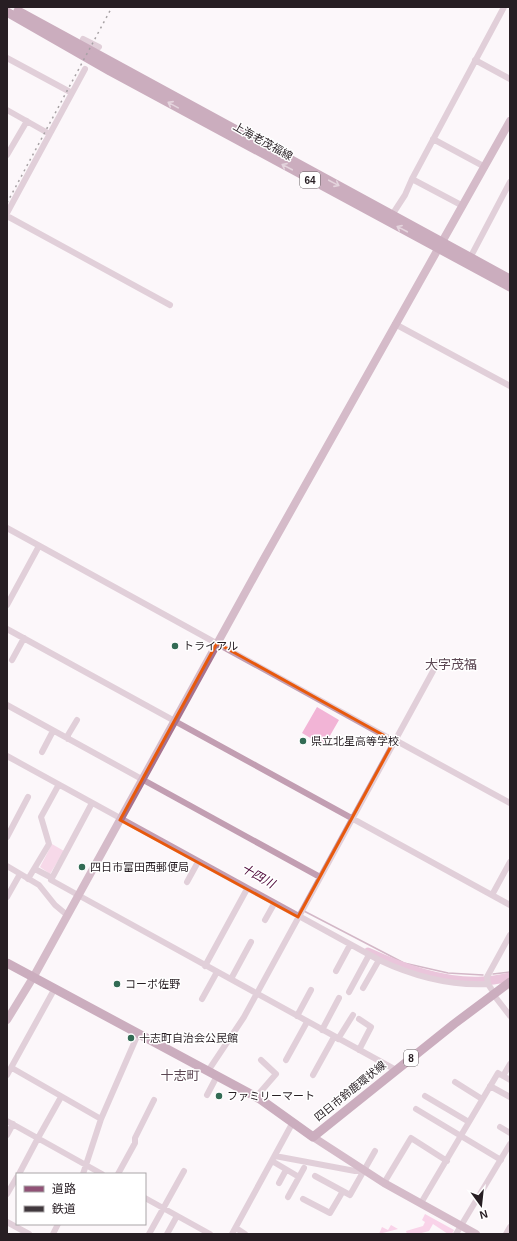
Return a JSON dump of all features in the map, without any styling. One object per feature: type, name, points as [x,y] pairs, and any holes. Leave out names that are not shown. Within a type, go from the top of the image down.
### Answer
[{"type":"main road","name":"上海老茂福線","points":[[10,7],[64,41]]},
{"type":"main road","points":[[22,7],[64,41]]},
{"type":"main road","name":"上海老茂福線","points":[[7,12],[156,87],[392,215],[440,246],[470,258],[510,279]]},
{"type":"main road","points":[[7,18],[64,41],[114,66]]},
{"type":"main road","name":"上海老茂福線","points":[[114,66],[440,246],[510,287]]},
{"type":"main road","name":"四日市鈴鹿環状線","points":[[7,964],[34,976],[138,1034],[256,1096],[313,1137],[396,1070],[510,982]]},
{"type":"street","points":[[392,215],[405,195],[433,139],[504,7]]},
{"type":"street","points":[[83,39],[99,48]]},
{"type":"street","points":[[7,58],[72,93]]},
{"type":"street","points":[[475,60],[510,79]]},
{"type":"street","points":[[85,69],[7,215],[170,305]]},
{"type":"street","points":[[7,110],[46,132]]},
{"type":"street","points":[[7,155],[27,121]]},
{"type":"street","points":[[7,1020],[34,976],[174,720],[510,121]]},
{"type":"street","points":[[433,139],[485,167]]},
{"type":"street","points":[[412,179],[463,206]]},
{"type":"street","points":[[470,258],[510,182]]},
{"type":"street","points":[[395,324],[510,386]]},
{"type":"street","points":[[7,528],[510,803]]},
{"type":"street","points":[[7,605],[39,546]]},
{"type":"street","points":[[7,629],[510,905]]},
{"type":"street","points":[[12,660],[24,638]]},
{"type":"street","points":[[208,1071],[236,1031],[438,662]]},
{"type":"street","points":[[7,705],[320,877]]},
{"type":"street","points":[[68,739],[68,735],[77,720]]},
{"type":"street","points":[[42,752],[53,731]]},
{"type":"street","points":[[7,756],[58,786],[122,816],[198,862],[397,969],[422,976],[458,983],[488,984]]},
{"type":"street","points":[[28,879],[49,844],[41,817],[58,786]]},
{"type":"street","points":[[7,837],[28,798]]},
{"type":"street","points":[[52,878],[92,803]]},
{"type":"street","points":[[187,882],[198,862]]},
{"type":"street","points":[[492,895],[510,862]]},
{"type":"street","points":[[7,866],[39,885],[55,905],[67,915]]},
{"type":"street","points":[[35,869],[52,878],[51,880],[205,966],[396,1070]]},
{"type":"street","points":[[7,897],[20,874]]},
{"type":"street","points":[[205,966],[247,889]]},
{"type":"street","points":[[265,920],[274,904]]},
{"type":"street","points":[[510,935],[487,977],[488,984],[510,1016]]},
{"type":"street","points":[[231,979],[251,942]]},
{"type":"street","points":[[336,971],[350,945]]},
{"type":"street","points":[[349,992],[369,955]]},
{"type":"street","points":[[363,988],[379,960]]},
{"type":"street","points":[[202,999],[217,972]]},
{"type":"street","points":[[7,1075],[56,988]]},
{"type":"street","points":[[297,1016],[311,990]]},
{"type":"street","points":[[322,1030],[339,998]]},
{"type":"street","points":[[313,1075],[352,1015]]},
{"type":"street","points":[[359,1019],[371,1026],[359,1050]]},
{"type":"street","points":[[286,1060],[307,1022]]},
{"type":"street","points":[[84,1173],[101,1119],[138,1034]]},
{"type":"street","points":[[256,1096],[276,1074],[261,1060]]},
{"type":"street","points":[[504,1076],[510,1064]]},
{"type":"street","points":[[12,1068],[60,1097],[101,1119]]},
{"type":"street","points":[[421,1203],[498,1073],[510,1080]]},
{"type":"street","points":[[207,1094],[217,1076]]},
{"type":"street","points":[[455,1082],[482,1099]]},
{"type":"street","points":[[490,1086],[510,1097]]},
{"type":"street","points":[[424,1096],[469,1122]]},
{"type":"street","points":[[20,1173],[60,1097]]},
{"type":"street","points":[[119,1173],[135,1143],[135,1138],[154,1100]]},
{"type":"street","points":[[416,1109],[501,1160]]},
{"type":"street","points":[[7,1135],[10,1122],[100,1173]]},
{"type":"street","points":[[232,1234],[293,1122]]},
{"type":"street","points":[[500,1127],[510,1133]]},
{"type":"street","points":[[313,1137],[384,1183],[475,1234]]},
{"type":"street","points":[[384,1183],[411,1138],[447,1160]]},
{"type":"street","points":[[456,1234],[510,1144]]},
{"type":"street","points":[[316,1176],[350,1195],[375,1151]]},
{"type":"street","points":[[274,1158],[355,1171],[363,1170]]},
{"type":"street","points":[[274,1158],[286,1170],[299,1177]]},
{"type":"street","points":[[288,1196],[304,1168]]},
{"type":"street","points":[[279,1183],[286,1170]]},
{"type":"street","points":[[149,1234],[184,1171]]},
{"type":"street","points":[[7,1194],[16,1179]]},
{"type":"street","points":[[303,1198],[330,1213],[342,1191]]},
{"type":"street","points":[[146,1199],[210,1234]]},
{"type":"street","points":[[167,1234],[177,1216]]},
{"type":"street","points":[[7,1222],[29,1234]]},
{"type":"street","points":[[53,1234],[58,1225]]},
{"type":"street","points":[[506,1234],[510,1226]]},
{"type":"street","points":[[236,1228],[245,1234]]},
{"type":"highlighted area","points":[[217,643],[394,741],[298,917],[120,820]]},
{"type":"shaded area","points":[[317,707],[339,720],[324,746],[302,733]]},
{"type":"shaded area","points":[[52,844],[64,851],[50,874],[40,867]]},
{"type":"shaded area","points":[[425,1214],[454,1230],[452,1234],[448,1234],[433,1224],[429,1231],[418,1234],[407,1234],[406,1231],[423,1226],[425,1222],[422,1220]]},
{"type":"shaded area","points":[[391,1225],[398,1229],[379,1234],[382,1227],[388,1230]]},
{"type":"waterway","points":[[304,911],[404,963],[448,973],[483,975]]},
{"type":"waterway","name":"十四川","points":[[368,952],[409,969],[453,980],[485,981],[510,977]]},
{"type":"waterway","points":[[493,974],[510,972]]},
{"type":"waterway","name":"十四川","points":[[501,979],[507,979]]},
{"type":"railway","points":[[7,203],[112,7]]},
{"type":"place","name":"トライアル","points":[[175,646]]},
{"type":"place","name":"県立北星高等学校","points":[[303,741]]},
{"type":"place","name":"四日市富田西郵便局","points":[[82,867]]},
{"type":"place","name":"コーポ佐野","points":[[117,984]]},
{"type":"place","name":"十志町自治会公民館","points":[[131,1038]]},
{"type":"place","name":"ファミリーマート","points":[[219,1096]]},
{"type":"district","name":"大字茂福","points":[[451,664]]},
{"type":"district","name":"十志町","points":[[180,1075]]}]
